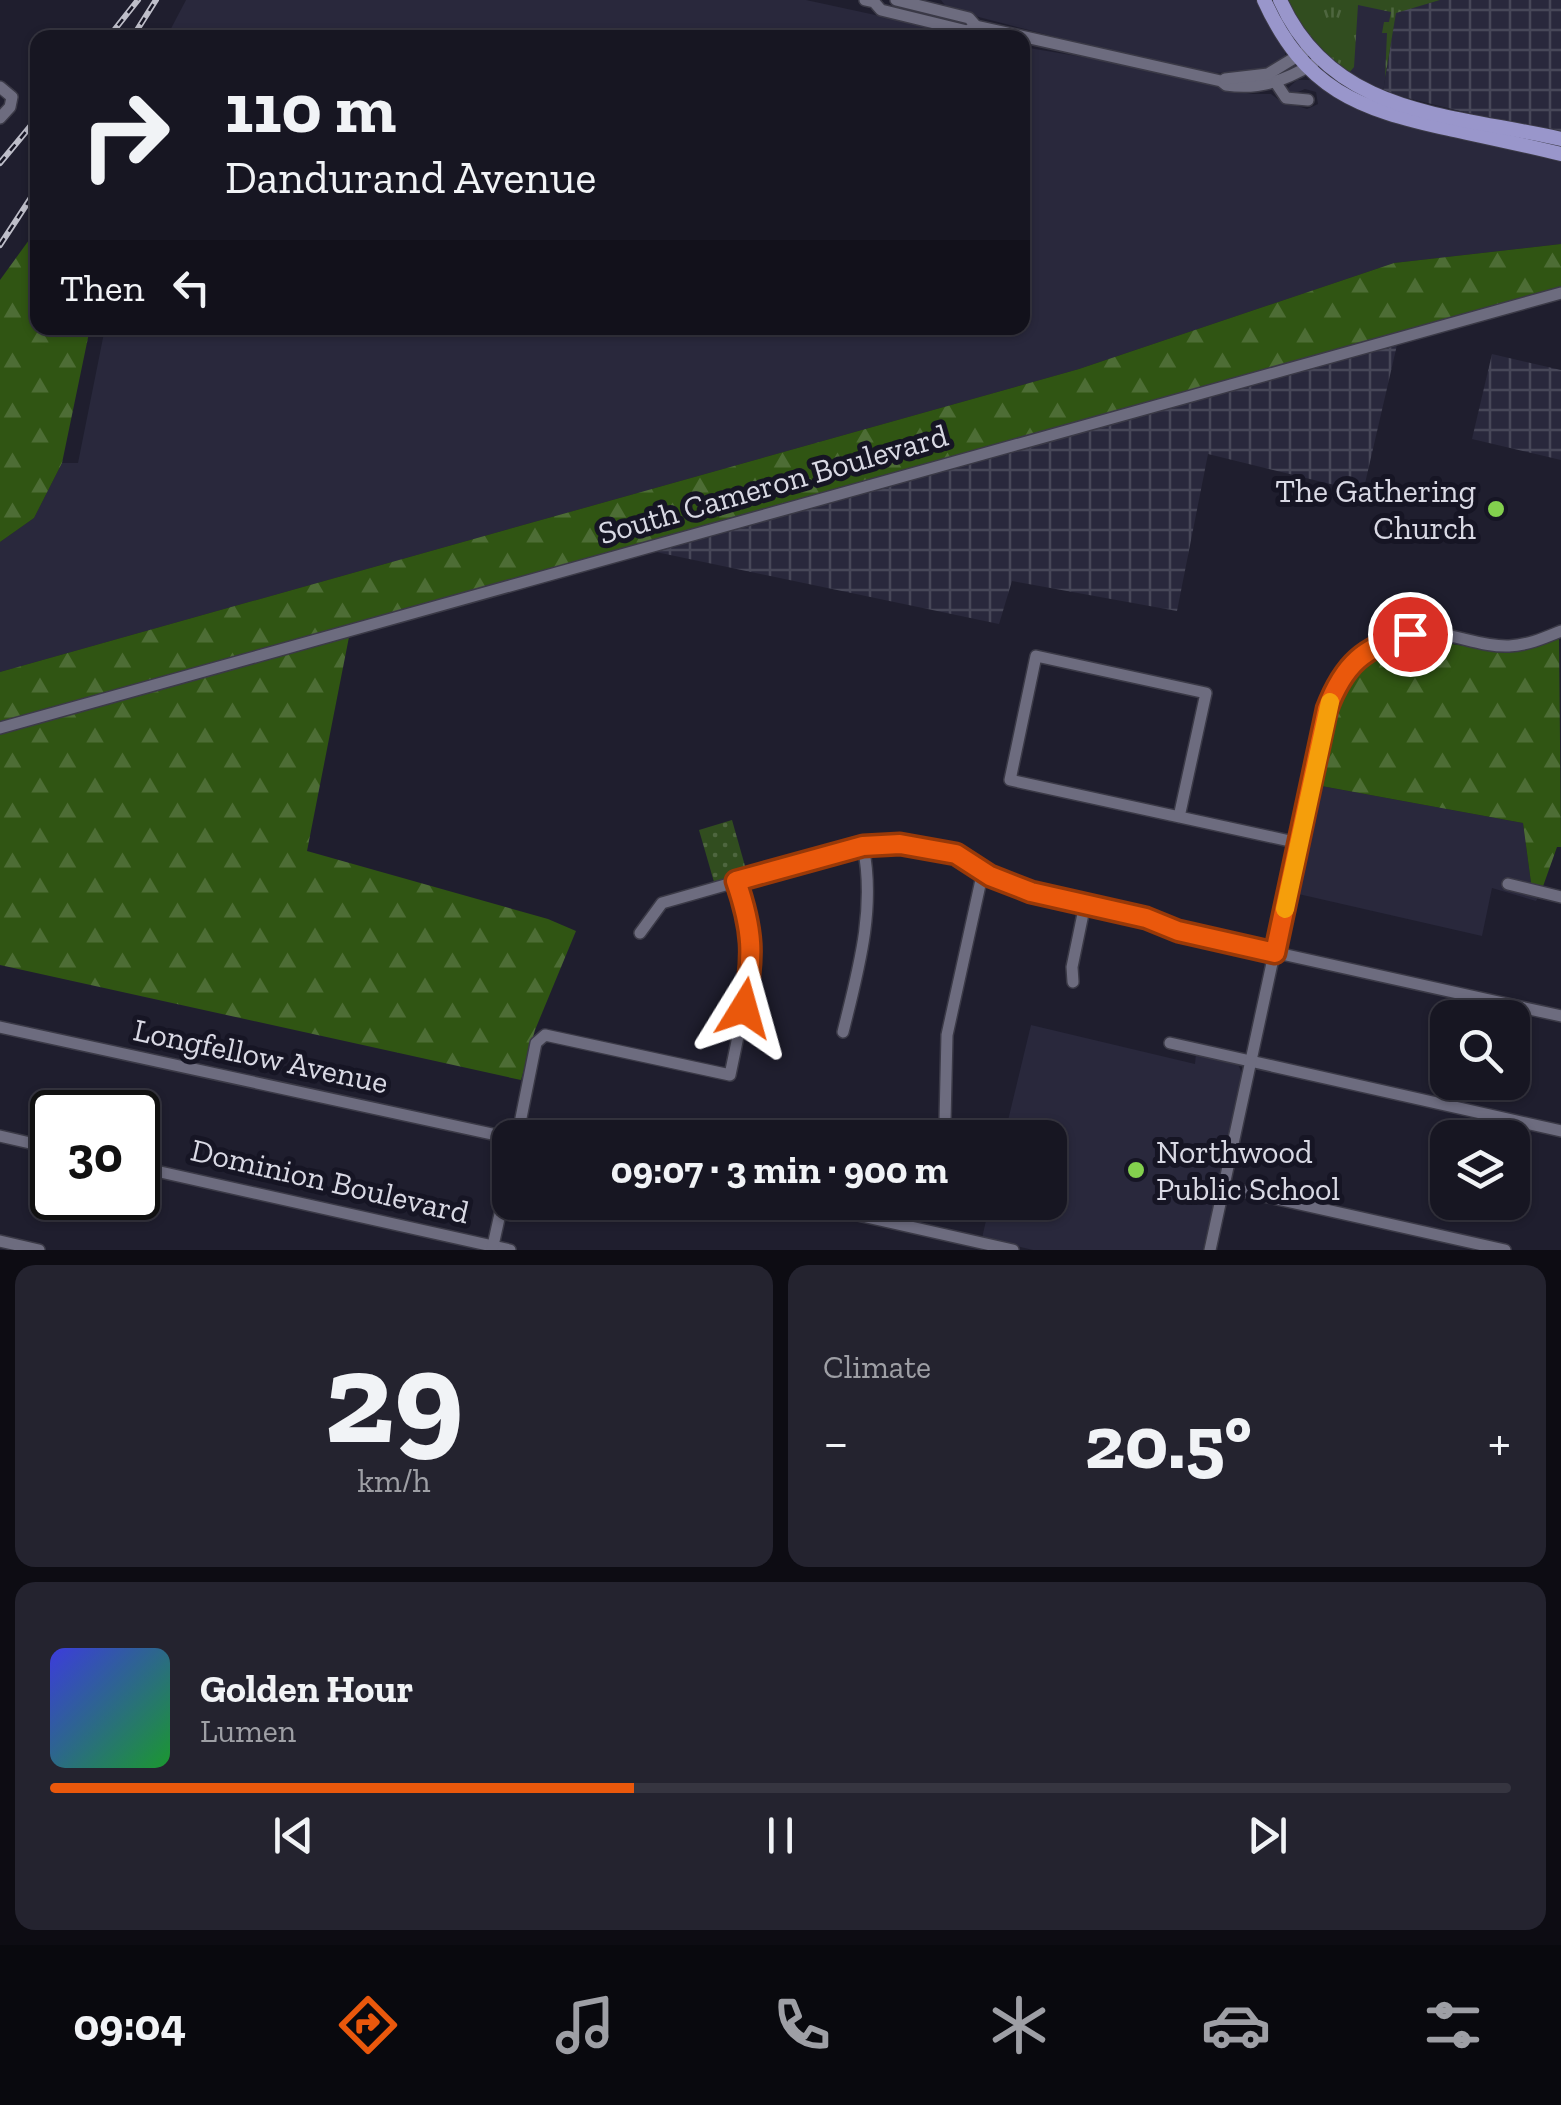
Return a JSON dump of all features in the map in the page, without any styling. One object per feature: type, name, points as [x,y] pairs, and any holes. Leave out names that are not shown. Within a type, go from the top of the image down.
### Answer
[{"type":"main road","points":[[1264,0],[1274,21],[1345,97],[1379,113],[1561,154]]},
{"type":"main road","points":[[1280,0],[1309,58],[1363,91],[1402,107],[1561,139]]},
{"type":"street","points":[[896,0],[969,18],[976,26],[994,30]]},
{"type":"street","points":[[872,1],[881,10],[925,9]]},
{"type":"street","points":[[1030,38],[1222,81],[1268,74],[1309,58]]},
{"type":"street","points":[[1222,81],[1241,88],[1276,83],[1309,58]]},
{"type":"street","points":[[1276,83],[1286,98],[1308,100]]},
{"type":"street","points":[[0,118],[10,106],[12,96],[3,88]]},
{"type":"street","name":"South Cameron Boulevard","points":[[0,728],[1561,293]]},
{"type":"street","points":[[1210,1250],[1327,709],[1336,685],[1363,654],[1384,641],[1410,634],[1434,633],[1512,646],[1561,631]]},
{"type":"street","points":[[1179,817],[1206,693],[1036,656],[1010,780],[1179,817],[1299,843]]},
{"type":"street","points":[[640,933],[662,903],[863,846],[900,844],[956,854],[984,872],[1031,892],[1146,918],[1178,931],[1561,1016]]},
{"type":"street","points":[[843,1032],[864,946],[867,906],[863,846]]},
{"type":"street","points":[[945,1120],[947,1035],[984,872]]},
{"type":"street","points":[[517,1120],[536,1043],[545,1035],[730,1075],[751,974],[751,929],[736,881]]},
{"type":"street","points":[[1508,884],[1561,897]]},
{"type":"street","points":[[1072,982],[1085,904]]},
{"type":"street","name":"Longfellow Avenue","points":[[0,1027],[492,1133]]},
{"type":"street","points":[[1170,1043],[1561,1130]]},
{"type":"street","points":[[0,1136],[30,1143]]},
{"type":"street","name":"Dominion Boulevard","points":[[160,1172],[510,1250]]},
{"type":"street","points":[[1224,1186],[1505,1250]]},
{"type":"street","points":[[493,1248],[499,1220]]},
{"type":"street","points":[[880,1220],[1013,1250]]},
{"type":"street","points":[[0,1242],[40,1250]]},
{"type":"shaded area","points":[[186,0],[806,0],[945,30],[170,30]]},
{"type":"shaded area","points":[[941,0],[1258,0],[1285,49],[1285,56],[1260,71],[1214,73],[948,9]]},
{"type":"shaded area","points":[[1440,0],[1396,13],[1383,92],[1356,79],[1289,8]]},
{"type":"shaded area","points":[[1440,0],[1561,0],[1561,136],[1383,92],[1396,12]]},
{"type":"shaded area","points":[[1030,48],[1251,94],[1271,94],[1307,109],[1318,104],[1316,92],[1305,89],[1291,95],[1286,90],[1297,80],[1313,80],[1348,104],[1387,119],[1561,158],[1561,244],[1394,263],[1079,369],[0,672],[0,542],[34,518],[62,463],[78,463],[104,335],[1030,335]]},
{"type":"shaded area","points":[[1397,345],[1363,492],[1208,454],[1177,611],[1012,581],[999,624],[656,552]]},
{"type":"shaded area","points":[[1492,354],[1561,370],[1561,460],[1472,439]]},
{"type":"shaded area","points":[[1316,785],[1523,823],[1532,890],[1541,892],[1536,901],[1492,888],[1482,936],[1294,893]]},
{"type":"shaded area","name":"Northwood Public School","points":[[1031,1025],[1195,1064],[1196,1053],[1238,1064],[1243,1076],[1203,1250],[1033,1250],[982,1238],[986,1220],[1067,1220],[1067,1120],[1008,1120]]},
{"type":"green space","points":[[1285,0],[1440,0],[1396,13],[1385,78],[1387,33],[1382,33],[1391,12],[1358,5],[1354,67],[1348,74],[1313,44]]},
{"type":"green space","points":[[30,239],[30,335],[89,335],[62,463],[34,518],[0,542],[0,280]]},
{"type":"green space","points":[[1561,244],[1561,287],[0,722],[0,672],[1079,369],[1394,263]]},
{"type":"green space","points":[[349,637],[307,851],[548,919],[576,931],[535,1030],[521,1080],[0,965],[0,734]]},
{"type":"green space","points":[[1413,638],[1521,651],[1559,638],[1561,847],[1557,847],[1541,892],[1532,890],[1523,823],[1316,785],[1332,713],[1351,675],[1387,647]]},
{"type":"green space","points":[[732,820],[747,873],[714,882],[699,830]]},
{"type":"railway","points":[[114,30],[138,0]]},
{"type":"railway","points":[[137,30],[156,0]]},
{"type":"railway","points":[[0,163],[30,127]]},
{"type":"railway","points":[[0,245],[30,199]]},
{"type":"slow traffic","points":[[1285,909],[1330,702]]},
{"type":"place","name":"The Gathering Church","points":[[1496,509]]},
{"type":"place","name":"Northwood Public School","points":[[1136,1170]]},
{"type":"route","points":[[744,1008],[751,974],[751,929],[736,881],[863,846],[900,844],[956,854],[990,876],[1031,892],[1275,953],[1327,709],[1336,685],[1363,654],[1384,641],[1410,634]]}]
